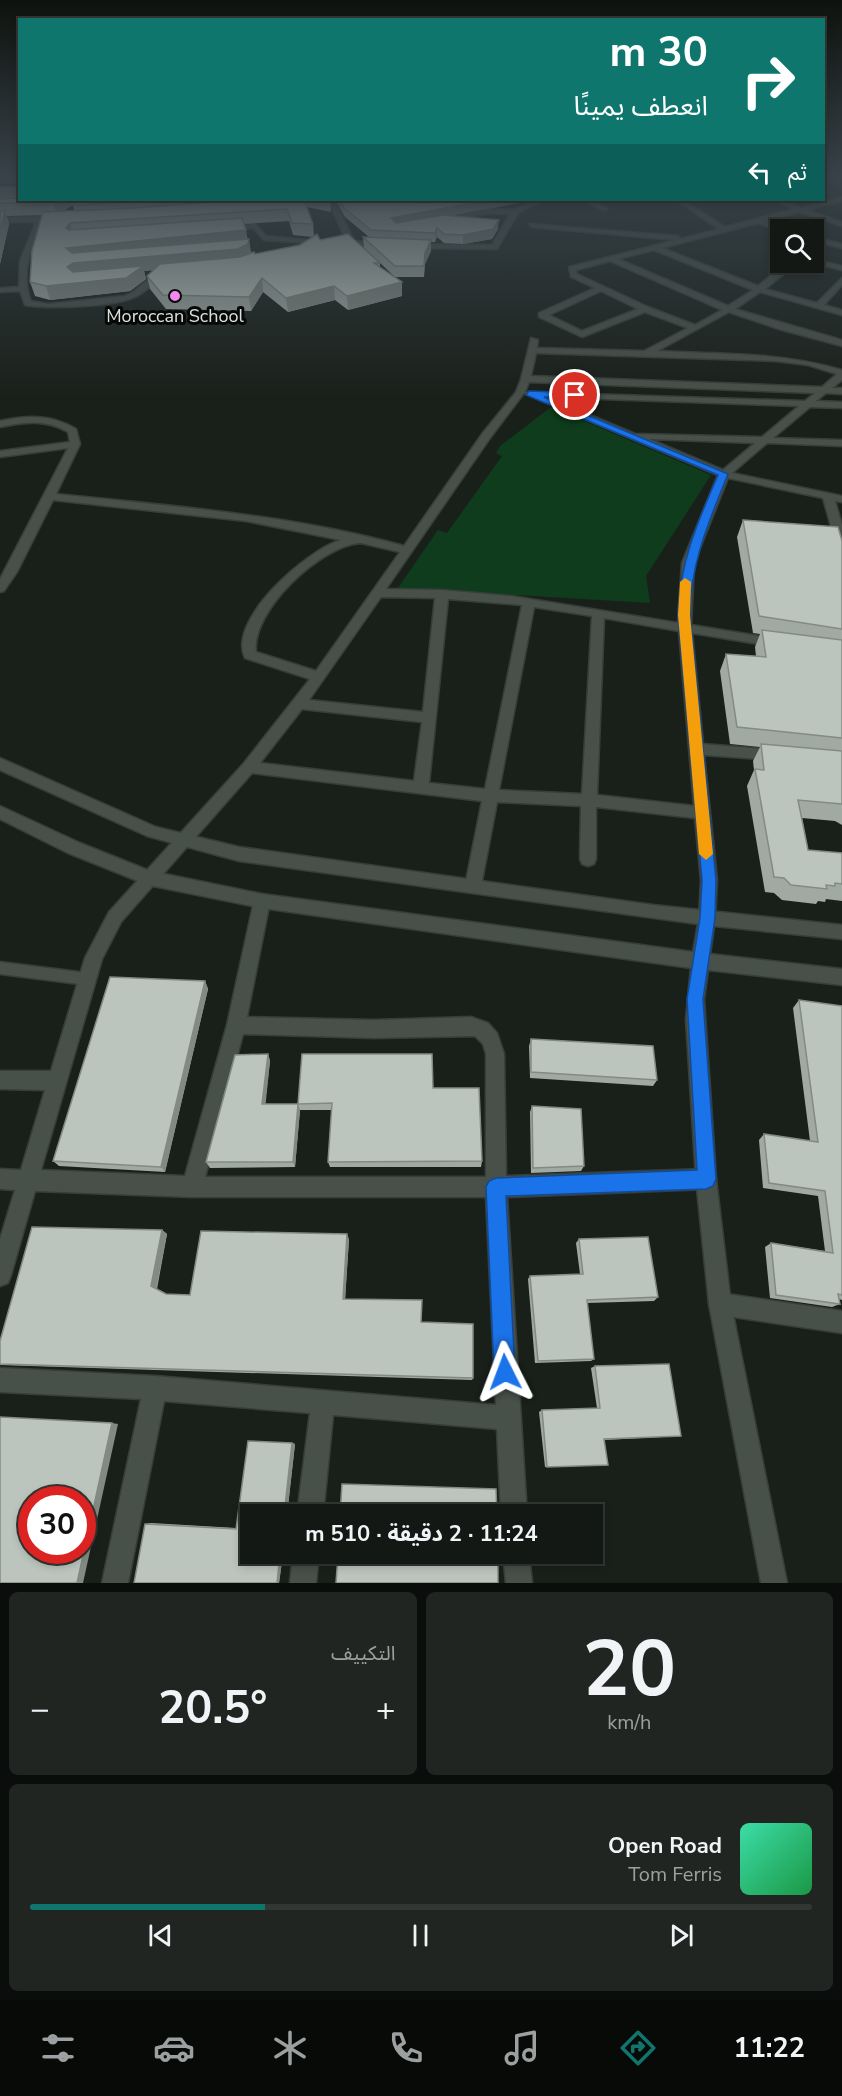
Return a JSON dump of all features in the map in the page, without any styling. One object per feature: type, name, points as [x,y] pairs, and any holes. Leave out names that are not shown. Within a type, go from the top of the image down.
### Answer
[{"type":"street","points":[[25,251],[20,271],[21,289],[28,303],[37,305],[117,300],[136,294],[159,275]]},
{"type":"street","points":[[644,251],[572,269],[574,275],[645,309],[696,328]]},
{"type":"street","points":[[663,251],[761,290],[842,313]]},
{"type":"street","points":[[611,259],[693,296],[731,310],[842,343]]},
{"type":"street","points":[[824,263],[842,268]]},
{"type":"street","points":[[647,353],[731,310],[761,290],[780,273]]},
{"type":"street","points":[[147,276],[171,274]]},
{"type":"street","points":[[818,307],[842,280]]},
{"type":"street","points":[[582,334],[542,315],[601,288]]},
{"type":"street","points":[[0,290],[21,289]]},
{"type":"street","points":[[575,351],[582,334],[645,309]]},
{"type":"street","points":[[0,1275],[94,957],[114,917],[249,767],[300,704],[375,592],[486,436],[524,393],[534,340]]},
{"type":"street","points":[[532,350],[793,359],[842,374]]},
{"type":"street","points":[[774,1583],[720,1304],[706,1179],[695,1019],[700,961],[707,918],[709,880],[684,597],[688,563],[724,474],[811,404],[842,374]]},
{"type":"street","points":[[526,380],[842,391]]},
{"type":"street","points":[[524,393],[842,405]]},
{"type":"street","points":[[524,393],[724,474],[842,499]]},
{"type":"street","points":[[0,424],[41,418],[62,423],[74,431],[75,444],[11,572],[0,588]]},
{"type":"street","points":[[628,436],[842,443]]},
{"type":"street","points":[[0,454],[75,444]]},
{"type":"street","points":[[47,496],[246,518],[405,550]]},
{"type":"street","points":[[828,497],[842,544]]},
{"type":"street","points":[[319,677],[251,656],[248,650],[250,631],[266,607],[319,554],[356,539]]},
{"type":"street","points":[[375,592],[442,594],[529,602],[687,631],[794,645]]},
{"type":"street","points":[[421,787],[442,594]]},
{"type":"street","points":[[473,886],[492,796],[496,760],[529,602]]},
{"type":"street","points":[[588,859],[598,614]]},
{"type":"street","points":[[300,704],[429,718]]},
{"type":"street","points":[[696,749],[786,756]]},
{"type":"street","points":[[0,764],[153,832],[239,854],[707,918],[842,932]]},
{"type":"street","points":[[249,767],[492,796],[589,800],[702,813]]},
{"type":"street","points":[[0,812],[74,848],[148,878],[262,900],[700,961],[842,977]]},
{"type":"street","points":[[192,1187],[236,1025],[262,900]]},
{"type":"street","points":[[236,1025],[374,1029],[471,1026],[483,1029],[489,1036],[495,1054],[496,1187],[513,1504]]},
{"type":"street","points":[[0,1080],[58,1081]]},
{"type":"street","points":[[0,1179],[192,1187],[496,1187],[706,1179]]},
{"type":"street","points":[[720,1304],[842,1322]]},
{"type":"street","points":[[0,1380],[155,1388],[507,1418]]},
{"type":"street","points":[[115,1583],[155,1388]]},
{"type":"street","points":[[311,1504],[323,1402]]},
{"type":"street","points":[[303,1583],[305,1564]]},
{"type":"street","points":[[517,1564],[519,1583]]},
{"type":"lane","points":[[0,968],[87,980]]},
{"type":"green space","points":[[551,407],[711,475],[646,576],[650,603],[398,588],[438,530],[447,533],[502,456],[496,453],[500,446]]},
{"type":"building","points":[[32,251],[69,251],[72,253],[216,251],[73,263],[67,267],[73,272],[143,266],[126,278],[46,286],[30,282]]},
{"type":"building","points":[[271,251],[367,251],[380,263],[374,263],[402,282],[347,296],[334,286],[286,298],[262,278],[249,297],[163,295],[147,276],[160,264],[240,257],[254,252],[255,254]]},
{"type":"building","points":[[378,251],[426,251],[424,266],[395,266]]},
{"type":"building","points":[[743,520],[838,527],[842,541],[842,629],[759,616]]},
{"type":"building","points":[[762,630],[842,640],[842,738],[737,727],[726,654],[766,657]]},
{"type":"building","points":[[761,744],[842,751],[842,804],[798,800],[808,850],[842,853],[842,884],[826,885],[827,889],[791,885],[784,878],[774,877],[755,769],[764,770]]},
{"type":"building","points":[[110,977],[205,981],[161,1167],[53,1161]]},
{"type":"building","points":[[799,1000],[842,1006],[842,1295],[838,1294],[840,1304],[776,1295],[771,1243],[833,1253],[825,1191],[769,1183],[764,1134],[818,1142]]},
{"type":"building","points":[[531,1039],[653,1046],[657,1080],[531,1072]]},
{"type":"building","points":[[268,1054],[262,1104],[298,1104],[293,1162],[206,1162],[235,1055]]},
{"type":"building","points":[[302,1054],[432,1054],[433,1088],[479,1088],[482,1161],[328,1162],[332,1103],[298,1104]]},
{"type":"building","points":[[532,1106],[581,1109],[584,1166],[533,1168]]},
{"type":"building","points":[[32,1227],[162,1230],[151,1286],[166,1294],[190,1295],[201,1231],[347,1234],[343,1299],[422,1300],[421,1322],[473,1324],[473,1378],[0,1364],[0,1341]]},
{"type":"building","points":[[648,1237],[658,1297],[587,1300],[594,1359],[538,1361],[530,1276],[583,1274],[579,1239]]},
{"type":"building","points":[[669,1364],[681,1436],[604,1439],[608,1465],[547,1467],[542,1410],[600,1408],[595,1366]]},
{"type":"building","points":[[0,1417],[112,1423],[96,1496],[96,1486],[18,1486],[18,1564],[81,1564],[77,1583],[0,1583]]},
{"type":"building","points":[[248,1441],[292,1443],[285,1504],[240,1504],[240,1564],[279,1564],[277,1583],[134,1583],[145,1524],[236,1529]]},
{"type":"building","points":[[342,1484],[496,1489],[497,1504],[341,1504]]},
{"type":"building","points":[[337,1564],[498,1564],[498,1583],[336,1583]]},
{"type":"slow traffic","points":[[685,582],[684,615],[706,854]]},
{"type":"place","name":"Moroccan School","points":[[175,296]]},
{"type":"route","points":[[505,1372],[496,1187],[706,1179],[695,999],[707,918],[709,880],[684,615],[684,587],[696,537],[724,474],[529,393],[575,395]]}]
